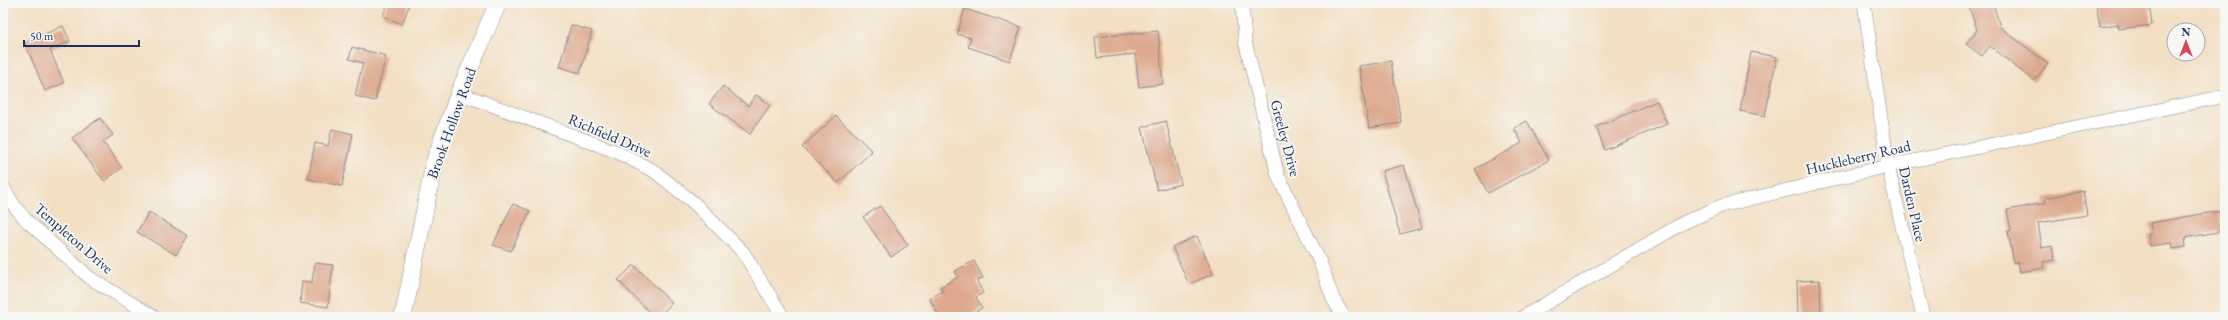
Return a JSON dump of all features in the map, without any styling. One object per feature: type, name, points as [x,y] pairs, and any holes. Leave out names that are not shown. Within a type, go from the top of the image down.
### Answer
[{"type":"street","name":"Brook Hollow Road","points":[[403,317],[434,160],[459,94],[498,3]]},
{"type":"street","name":"Greeley Drive","points":[[1242,3],[1245,41],[1278,176],[1320,262],[1333,299],[1344,317]]},
{"type":"street","name":"Darden Place","points":[[1864,3],[1888,166],[1923,317]]},
{"type":"street","name":"Richfield Drive","points":[[459,94],[617,152],[654,171],[694,202],[743,252],[783,317]]},
{"type":"street","name":"Huckleberry Road","points":[[1524,317],[1682,223],[1721,206],[1888,166],[2225,96]]},
{"type":"street","name":"Templeton Drive","points":[[3,186],[15,207],[27,221],[90,278],[154,317]]},
{"type":"building","points":[[388,3],[410,3],[402,24],[383,16]]},
{"type":"building","points":[[1982,3],[1993,3],[2000,27],[2048,64],[2034,81],[1990,46],[1982,56],[1966,44],[1977,30],[1969,7]]},
{"type":"building","points":[[2096,3],[2149,3],[2152,25],[2119,29],[2118,24],[2100,27]]},
{"type":"building","points":[[965,9],[1021,27],[1010,61],[968,47],[971,38],[957,34]]},
{"type":"building","points":[[571,25],[592,31],[580,73],[559,67]]},
{"type":"building","points":[[63,26],[70,41],[50,50],[64,83],[45,91],[25,43]]},
{"type":"building","points":[[1158,31],[1163,84],[1139,87],[1135,54],[1097,58],[1095,37]]},
{"type":"building","points":[[352,47],[386,56],[375,101],[355,96],[363,63],[349,59]]},
{"type":"building","points":[[1751,52],[1777,57],[1765,116],[1740,111]]},
{"type":"building","points":[[1391,61],[1401,123],[1369,128],[1359,66]]},
{"type":"building","points":[[723,86],[748,106],[756,95],[770,105],[750,134],[709,104]]},
{"type":"building","points":[[1657,101],[1667,124],[1605,150],[1596,127]]},
{"type":"building","points":[[836,116],[872,151],[838,183],[802,147]]},
{"type":"building","points":[[100,118],[113,135],[103,142],[122,168],[104,181],[72,138]]},
{"type":"building","points":[[1166,121],[1181,184],[1157,190],[1142,127]]},
{"type":"building","points":[[1527,121],[1549,160],[1488,193],[1475,169],[1522,143],[1514,128]]},
{"type":"building","points":[[332,129],[353,134],[342,186],[308,179],[315,143],[328,146]]},
{"type":"building","points":[[1404,165],[1422,228],[1400,234],[1382,171]]},
{"type":"building","points":[[2083,191],[2087,215],[2038,223],[2042,248],[2052,246],[2054,260],[2043,262],[2044,268],[2020,272],[2018,262],[2014,263],[2008,231],[2011,230],[2007,210],[2046,203],[2045,198]]},
{"type":"building","points":[[513,204],[530,211],[511,251],[493,245]]},
{"type":"building","points":[[880,206],[908,245],[891,257],[863,217]]},
{"type":"building","points":[[2219,211],[2223,231],[2185,238],[2186,247],[2173,249],[2172,243],[2150,246],[2148,234],[2152,234],[2150,223]]},
{"type":"building","points":[[149,212],[188,236],[176,255],[137,232]]},
{"type":"building","points":[[1197,236],[1213,274],[1189,284],[1172,247]]},
{"type":"building","points":[[974,261],[983,278],[977,281],[983,293],[976,297],[982,308],[966,317],[940,317],[929,298],[943,291],[940,287],[958,277],[955,271]]},
{"type":"building","points":[[315,263],[333,265],[328,307],[300,303],[302,281],[312,282]]},
{"type":"building","points":[[634,265],[672,303],[658,317],[654,317],[618,280]]},
{"type":"building","points":[[1820,280],[1821,317],[1798,317],[1797,281]]}]
